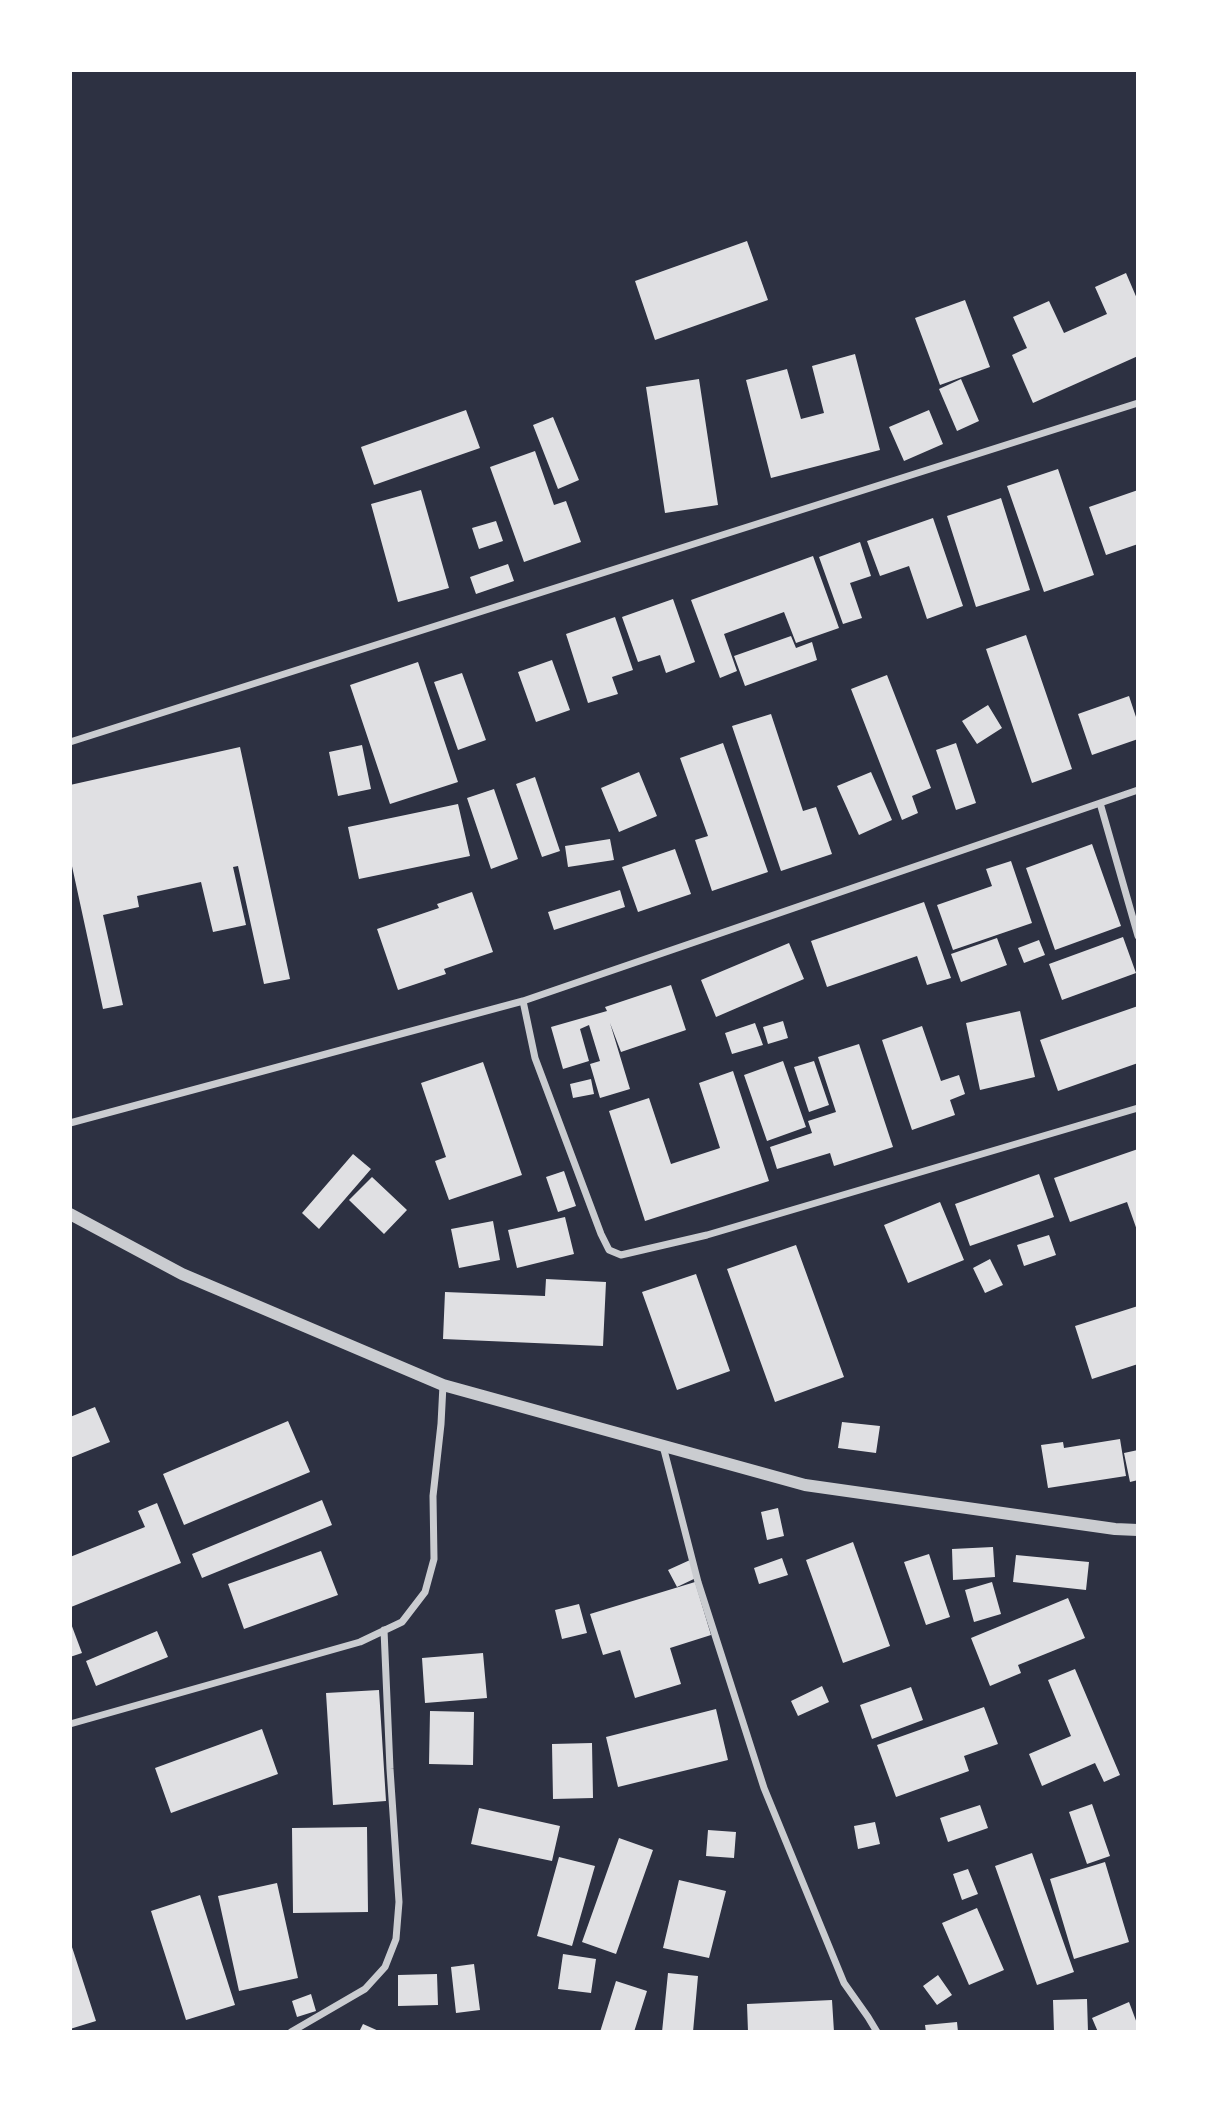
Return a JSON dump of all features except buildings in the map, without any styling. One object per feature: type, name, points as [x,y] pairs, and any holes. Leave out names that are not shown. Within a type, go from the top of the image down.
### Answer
[{"type":"street","points":[[70,742],[1138,403]]},
{"type":"street","points":[[70,1122],[523,1001],[1138,790]]},
{"type":"street","points":[[1100,803],[1138,936]]},
{"type":"street","points":[[523,1001],[535,1058],[601,1234],[609,1250],[621,1255],[708,1235],[1138,1108]]},
{"type":"street","points":[[70,1214],[182,1274],[443,1385],[805,1485],[1115,1530],[1138,1530]]},
{"type":"street","points":[[70,1724],[360,1642],[402,1622],[425,1592],[434,1559],[433,1496],[443,1385]]},
{"type":"street","points":[[663,1446],[698,1582],[764,1788],[844,1983],[877,2032]]},
{"type":"street","points":[[291,2032],[365,1989],[385,1967],[396,1939],[399,1902],[384,1630]]}]
